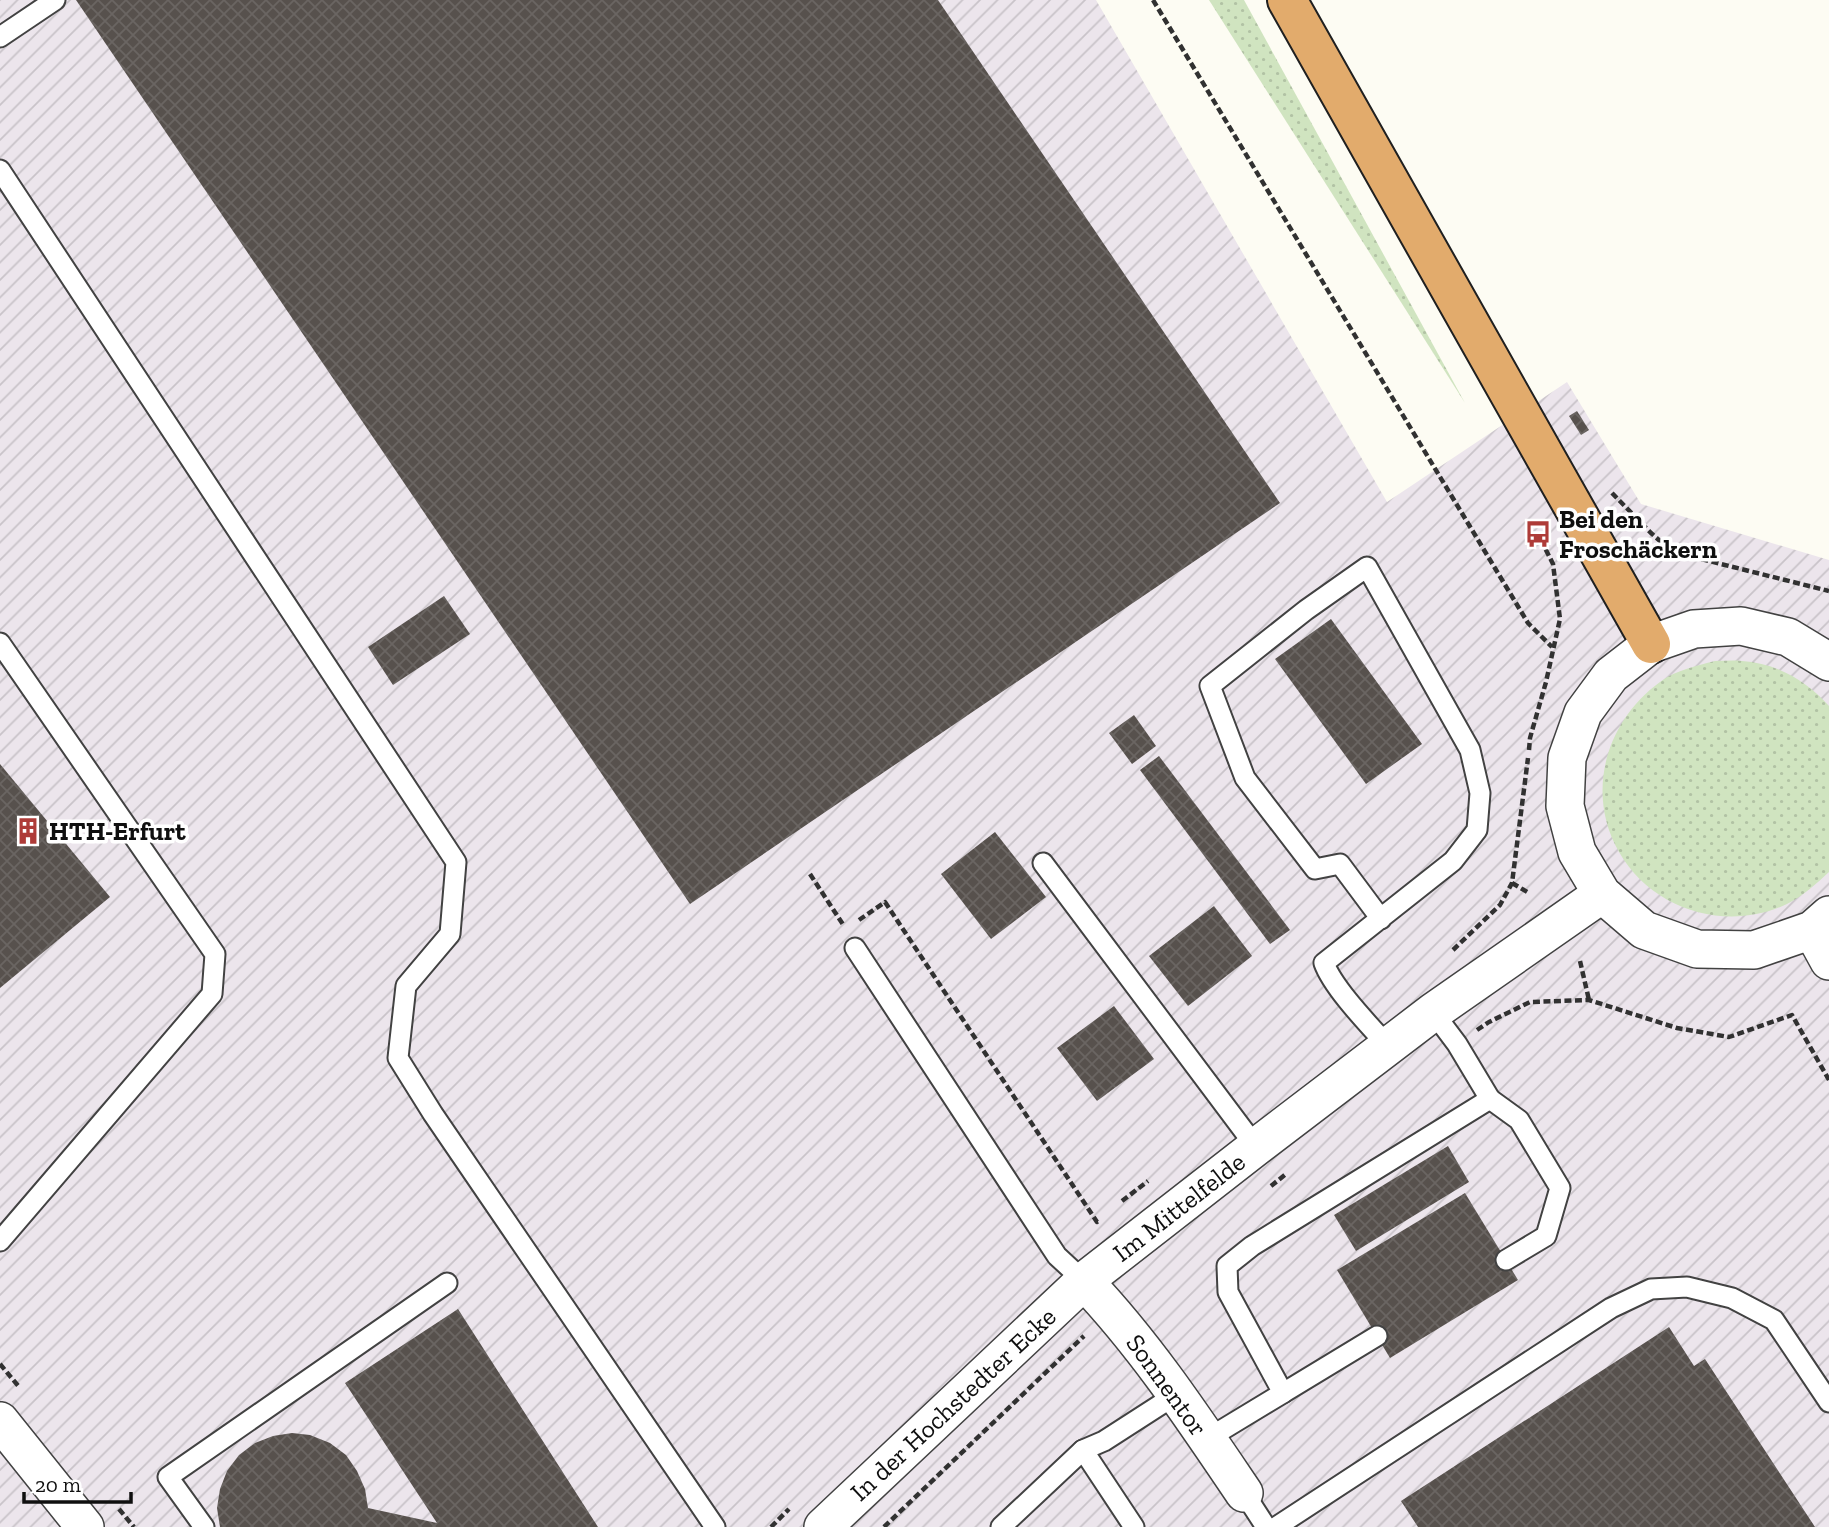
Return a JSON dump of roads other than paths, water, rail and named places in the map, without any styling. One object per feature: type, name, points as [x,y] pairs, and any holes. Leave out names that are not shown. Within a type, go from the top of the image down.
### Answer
[{"type":"highway","points":[[1287,0],[1651,645]]},
{"type":"street","points":[[1823,935],[1754,950],[1697,949],[1644,930],[1602,894],[1577,852],[1565,806],[1567,758],[1583,713],[1611,675],[1651,645],[1694,629],[1741,626],[1788,637],[1829,662]]},
{"type":"street","name":"Im Mittelfelde","points":[[1084,1281],[1433,1012],[1602,894]]},
{"type":"street","name":"Sonnentor","points":[[1084,1281],[1111,1310],[1177,1394],[1244,1493]]},
{"type":"street","name":"In der Hochstedter Ecke","points":[[823,1527],[1084,1281]]},
{"type":"street","points":[[0,1421],[85,1527]]},
{"type":"lane","points":[[0,37],[55,0]]},
{"type":"lane","points":[[0,170],[456,862],[450,934],[406,986],[398,1058],[433,1114],[715,1527]]},
{"type":"lane","points":[[1381,919],[1340,864],[1315,869],[1245,779],[1210,686],[1306,610],[1367,567],[1470,750],[1480,793],[1477,830],[1454,861],[1381,919],[1324,963],[1328,974],[1388,1046]]},
{"type":"lane","points":[[0,643],[215,954],[212,995],[0,1241]]},
{"type":"lane","points":[[1043,863],[1256,1147]]},
{"type":"lane","points":[[855,948],[1057,1256],[1084,1281]]},
{"type":"lane","points":[[1433,1012],[1457,1044],[1490,1099],[1518,1119],[1560,1188],[1546,1236],[1506,1260]]},
{"type":"lane","points":[[1283,1392],[1228,1292],[1227,1266],[1252,1246],[1490,1099]]},
{"type":"lane","points":[[204,1527],[168,1478],[447,1283]]},
{"type":"lane","points":[[1276,1527],[1611,1308],[1651,1289],[1687,1287],[1732,1298],[1774,1320],[1829,1402]]},
{"type":"lane","points":[[1208,1439],[1377,1336]]},
{"type":"lane","points":[[1002,1527],[1083,1450],[1104,1441],[1177,1394]]},
{"type":"lane","points":[[1083,1450],[1133,1527]]},
{"type":"lane","points":[[1244,1493],[1266,1527]]},
{"type":"place","name":"Bei den Froschäckern","points":[[1538,534]]},
{"type":"place","name":"HTH-Erfurt","points":[[28,831]]}]
